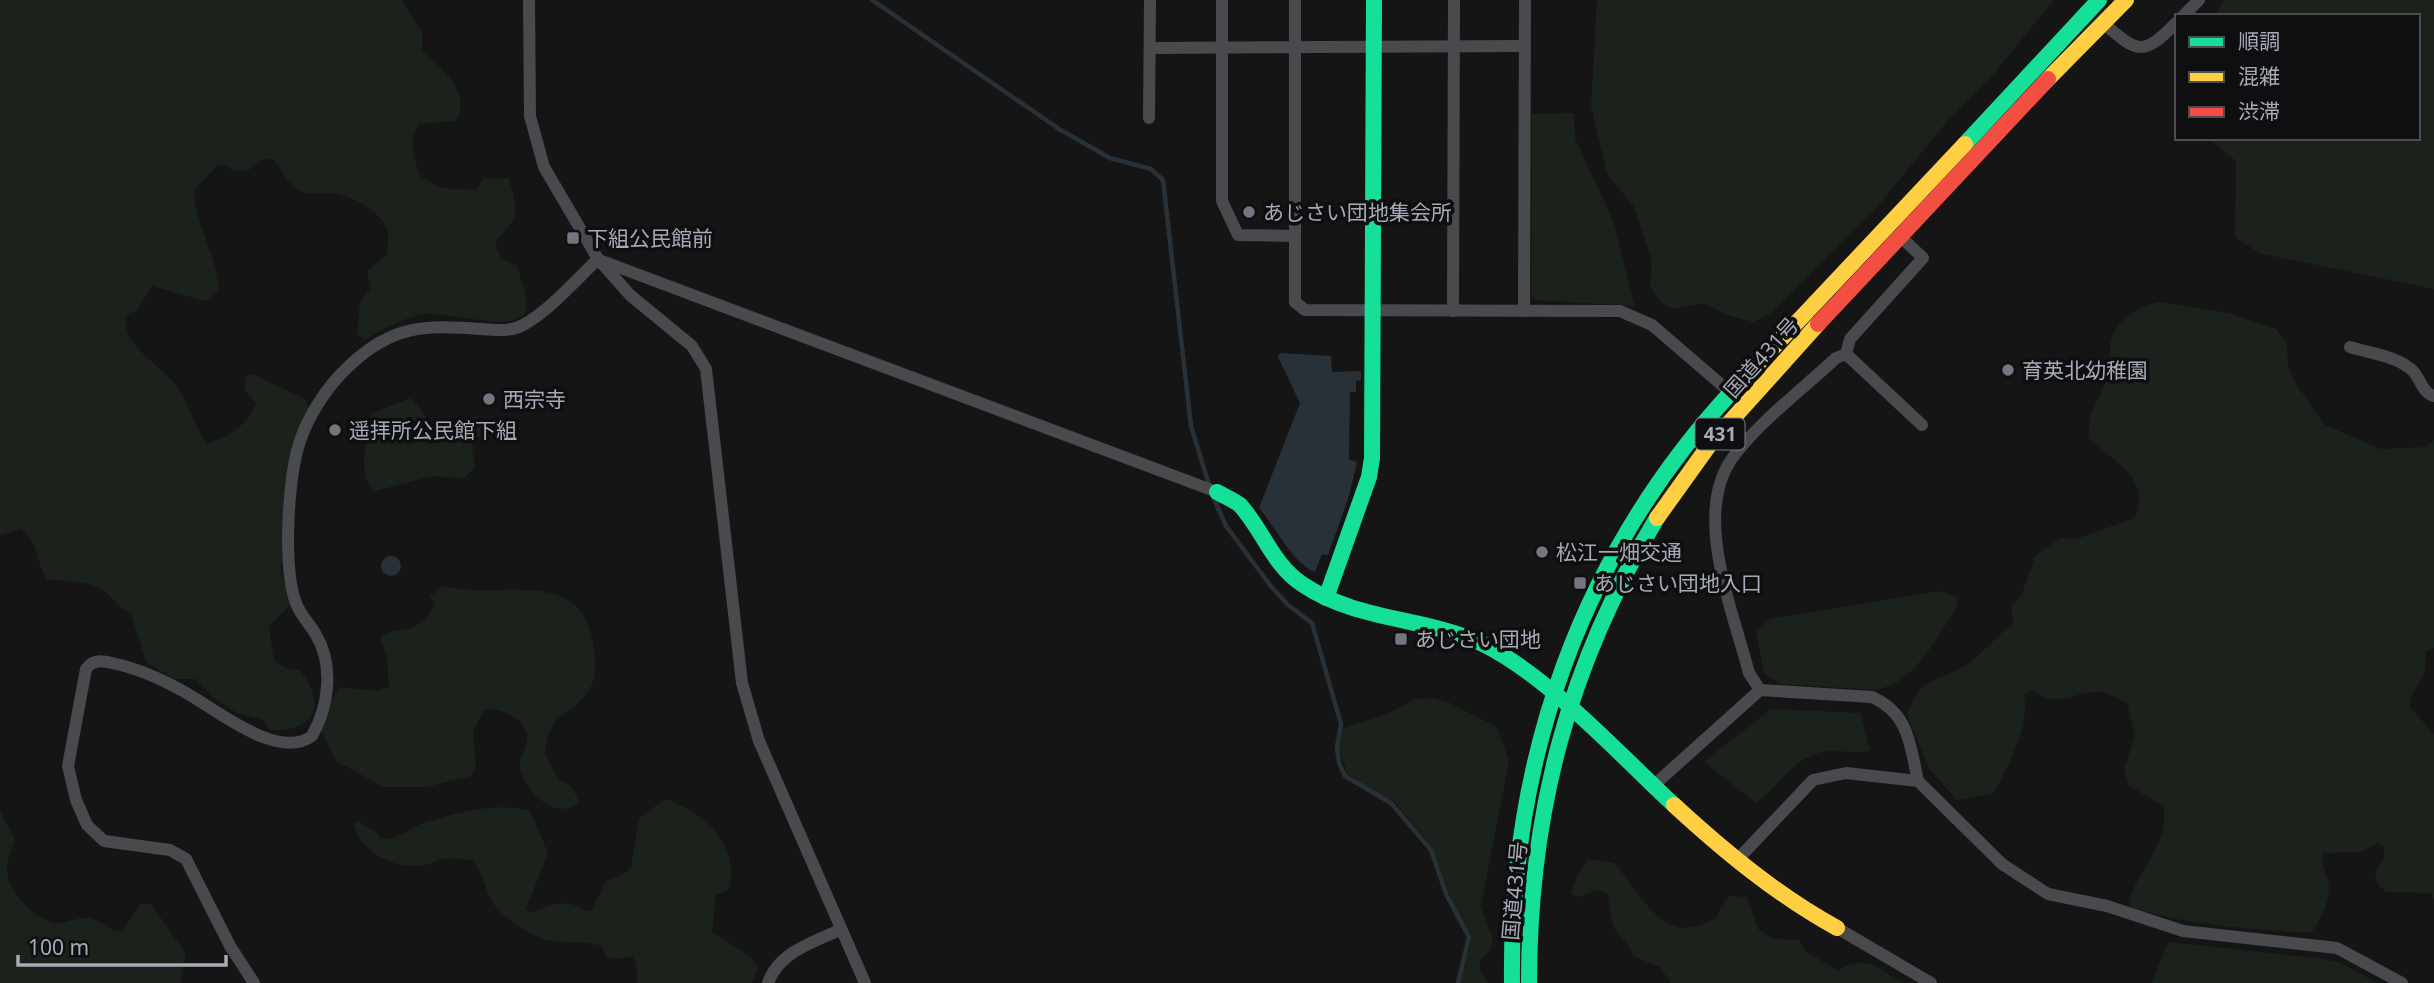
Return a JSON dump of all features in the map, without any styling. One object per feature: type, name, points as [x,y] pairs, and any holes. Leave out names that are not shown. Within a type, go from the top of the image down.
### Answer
[{"type":"main road","points":[[1325,598],[1369,477],[1372,458],[1374,0]]},
{"type":"main road","name":"国道431号","points":[[1512,983],[1516,856],[1553,695],[1580,619],[1609,564],[1687,445],[1731,393],[2099,0]]},
{"type":"main road","name":"国道431号","points":[[1530,983],[1535,860],[1568,708],[1596,635],[1666,503],[1745,406],[1900,236],[2126,0]]},
{"type":"main road","points":[[1217,492],[1240,504],[1275,559],[1300,583],[1325,598],[1360,611],[1430,626],[1482,644],[1528,671],[1737,860],[1801,908],[1837,928]]},
{"type":"street","points":[[529,0],[528,93],[535,143],[555,187],[598,259],[630,295],[692,346],[706,369],[742,683],[760,741],[865,983]]},
{"type":"street","points":[[1150,0],[1150,118]]},
{"type":"street","points":[[1222,0],[1222,201],[1238,236],[1295,236]]},
{"type":"street","points":[[1295,0],[1295,302],[1305,310],[1373,312],[1620,311],[1652,325],[1731,393]]},
{"type":"street","points":[[1452,311],[1454,0]]},
{"type":"street","points":[[1524,311],[1525,0]]},
{"type":"street","points":[[2185,14],[2199,0]]},
{"type":"street","points":[[2103,23],[2128,45],[2143,48],[2158,41],[2175,24]]},
{"type":"street","points":[[1150,48],[1524,46]]},
{"type":"street","points":[[1846,354],[1850,339],[1923,258],[1900,236]]},
{"type":"street","points":[[598,259],[1217,492]]},
{"type":"street","points":[[254,983],[230,946],[186,859],[162,849],[104,841],[96,837],[87,825],[76,800],[68,766],[86,669],[94,662],[102,661],[145,673],[265,738],[295,745],[312,736],[325,705],[328,682],[326,661],[318,637],[296,605],[288,572],[297,452],[318,405],[348,367],[383,338],[402,330],[455,327],[502,330],[522,326],[598,259]]},
{"type":"street","points":[[2350,347],[2400,362],[2413,371],[2428,394],[2434,396]]},
{"type":"street","points":[[1846,354],[1922,425]]},
{"type":"street","points":[[1760,691],[1749,673],[1714,536],[1716,495],[1725,470],[1744,445],[1836,358],[1846,354]]},
{"type":"street","points":[[1653,786],[1760,691],[1872,697],[1888,704],[1898,713],[1911,745],[1919,781],[2002,864],[2048,894],[2107,906],[2183,931],[2337,948],[2402,983]]},
{"type":"street","points":[[1737,860],[1813,780],[1846,773],[1919,781]]},
{"type":"street","points":[[1837,928],[1931,983]]},
{"type":"street","points":[[768,983],[773,969],[787,956],[840,930]]},
{"type":"shaded area","points":[[0,0],[402,0],[422,32],[422,49],[446,73],[458,91],[460,100],[456,121],[420,124],[416,131],[413,149],[420,176],[442,188],[476,190],[483,179],[509,178],[516,211],[511,224],[496,241],[501,257],[517,265],[524,289],[526,309],[517,319],[492,321],[420,315],[391,325],[365,340],[357,334],[360,302],[371,288],[367,271],[387,255],[386,226],[376,213],[353,199],[334,193],[305,193],[296,189],[274,161],[268,159],[260,161],[249,170],[233,171],[226,165],[217,166],[194,190],[195,203],[214,264],[219,291],[205,301],[152,286],[137,311],[127,314],[129,336],[180,391],[207,444],[237,429],[248,418],[256,403],[244,389],[246,377],[253,374],[305,399],[309,409],[285,516],[281,572],[291,604],[269,626],[274,661],[290,670],[300,670],[313,694],[315,705],[312,714],[298,726],[270,730],[263,720],[237,713],[211,696],[196,679],[174,679],[146,662],[131,613],[97,587],[47,579],[35,547],[21,529],[0,535]]},
{"type":"shaded area","points":[[1597,0],[2054,0],[1995,72],[1945,124],[1873,212],[1770,314],[1753,322],[1727,315],[1704,303],[1672,309],[1662,303],[1650,287],[1652,261],[1634,207],[1607,174],[1591,106]]},
{"type":"shaded area","points":[[2224,0],[2434,0],[2434,289],[2259,253],[2235,237],[2236,161],[2210,140],[2420,140],[2420,14],[2216,14]]},
{"type":"shaded area","points":[[1574,113],[1575,138],[1613,221],[1635,306],[1536,300],[1531,293],[1532,114]]},
{"type":"shaded area","points":[[2159,302],[2229,313],[2276,329],[2287,344],[2288,365],[2296,384],[2325,425],[2381,449],[2426,447],[2434,440],[2434,648],[2426,652],[2425,673],[2411,696],[2410,707],[2434,734],[2434,900],[2431,893],[2386,892],[2377,883],[2375,873],[2384,858],[2384,847],[2378,843],[2362,852],[2323,853],[2329,892],[2324,911],[2311,933],[2199,923],[2133,908],[2129,901],[2133,889],[2163,830],[2163,806],[2128,785],[2124,769],[2135,735],[2127,703],[2105,693],[2092,692],[2059,700],[2042,696],[2032,690],[2024,694],[2021,733],[1994,793],[1957,800],[1929,768],[1907,715],[1919,691],[1934,680],[1972,661],[2013,622],[2011,606],[2022,594],[2035,556],[2060,538],[2076,539],[2135,518],[2139,499],[2133,479],[2088,438],[2091,414],[2113,367],[2110,354],[2114,333],[2127,316]]},
{"type":"shaded area","points":[[1280,353],[1331,356],[1332,372],[1361,371],[1361,380],[1356,381],[1356,392],[1350,392],[1349,460],[1357,462],[1349,496],[1328,555],[1322,554],[1315,572],[1292,553],[1259,508],[1300,403],[1278,357]]},
{"type":"shaded area","points":[[411,398],[441,436],[451,433],[466,420],[477,417],[483,431],[472,446],[475,467],[464,478],[433,476],[375,491],[365,475],[364,465],[371,414]]},
{"type":"shaded area","points":[[391,556],[398,559],[401,566],[398,573],[391,576],[384,573],[381,566],[384,559]]},
{"type":"shaded area","points":[[443,586],[464,590],[533,590],[554,594],[572,603],[586,618],[593,643],[594,679],[581,700],[551,728],[545,754],[558,778],[572,787],[579,802],[571,807],[553,807],[530,789],[520,769],[527,734],[513,716],[498,711],[484,710],[473,732],[476,768],[471,776],[426,787],[384,787],[336,761],[321,731],[336,692],[340,687],[379,691],[389,686],[387,659],[380,636],[412,628],[423,621],[435,604],[430,596]]},
{"type":"shaded area","points":[[1939,591],[1958,597],[1957,607],[1923,658],[1901,679],[1889,686],[1875,690],[1780,684],[1764,673],[1756,633],[1770,619]]},
{"type":"shaded area","points":[[1432,698],[1450,703],[1497,727],[1509,761],[1481,906],[1493,940],[1490,951],[1481,959],[1479,968],[1488,983],[1459,983],[1471,943],[1470,935],[1454,906],[1432,847],[1393,800],[1375,793],[1347,773],[1339,747],[1343,728],[1385,715],[1413,700]]},
{"type":"shaded area","points":[[1771,709],[1860,713],[1870,750],[1827,751],[1811,756],[1793,767],[1756,803],[1704,762]]},
{"type":"shaded area","points":[[665,799],[693,812],[705,821],[724,845],[730,859],[731,874],[728,890],[716,895],[712,932],[750,956],[758,967],[752,983],[637,983],[636,964],[632,956],[620,959],[606,957],[602,946],[546,940],[516,924],[493,903],[472,860],[443,859],[418,866],[388,861],[370,850],[357,834],[354,824],[358,821],[376,832],[381,839],[387,839],[421,824],[475,810],[503,807],[530,811],[548,853],[526,909],[530,913],[565,904],[591,911],[606,881],[619,877],[631,868],[639,818]]},
{"type":"shaded area","points":[[0,811],[15,840],[7,864],[8,876],[22,902],[54,923],[87,918],[122,932],[140,904],[151,904],[186,954],[180,983],[0,983]]},
{"type":"shaded area","points":[[1588,859],[1614,863],[1646,905],[1669,924],[1683,928],[1699,926],[1718,917],[1720,907],[1730,896],[1747,897],[1758,929],[1773,939],[1799,940],[1806,952],[1838,970],[1856,963],[1871,964],[1902,983],[1671,983],[1660,967],[1633,956],[1614,927],[1607,893],[1596,890],[1579,897],[1571,894],[1576,877]]},
{"type":"shaded area","points":[[2168,942],[2317,958],[2341,963],[2377,983],[2152,983]]},
{"type":"waterway","points":[[872,0],[1059,129],[1110,158],[1151,169],[1163,180],[1191,426],[1209,485]]},
{"type":"waterway","points":[[1213,497],[1226,526],[1270,585],[1288,605],[1312,623],[1341,724],[1337,747],[1339,763],[1345,776],[1391,803],[1431,850],[1447,896],[1469,937],[1458,983]]},
{"type":"traffic: fast","points":[[1326,598],[1369,477],[1372,458],[1374,0]]},
{"type":"traffic: fast","points":[[1965,144],[2099,0]]},
{"type":"traffic: fast","points":[[1512,983],[1514,900],[1524,819],[1541,740],[1564,664],[1596,590],[1634,520],[1680,453],[1734,389]]},
{"type":"traffic: fast","points":[[1217,492],[1240,505],[1275,557],[1302,584],[1345,605],[1461,635],[1508,658],[1533,675],[1582,717],[1674,805]]},
{"type":"traffic: fast","points":[[1529,983],[1537,859],[1546,799],[1560,741],[1600,628],[1626,573],[1657,518]]},
{"type":"traffic: slow","points":[[2048,79],[2126,0]]},
{"type":"traffic: slow","points":[[1734,389],[1965,144]]},
{"type":"traffic: slow","points":[[1657,518],[1710,444],[1818,324]]},
{"type":"traffic: slow","points":[[1674,805],[1752,871],[1837,928]]},
{"type":"traffic: jam","points":[[1818,324],[2048,79]]},
{"type":"place","name":"あじさい団地集会所","points":[[1249,212]]},
{"type":"place","name":"下組公民館前","points":[[573,238]]},
{"type":"place","name":"育英北幼稚園","points":[[2008,370]]},
{"type":"place","name":"西宗寺","points":[[489,399]]},
{"type":"place","name":"遥拝所公民館下組","points":[[335,430]]},
{"type":"place","name":"松江一畑交通","points":[[1542,552]]},
{"type":"place","name":"あじさい団地入口","points":[[1580,583]]},
{"type":"place","name":"あじさい団地","points":[[1401,639]]}]
